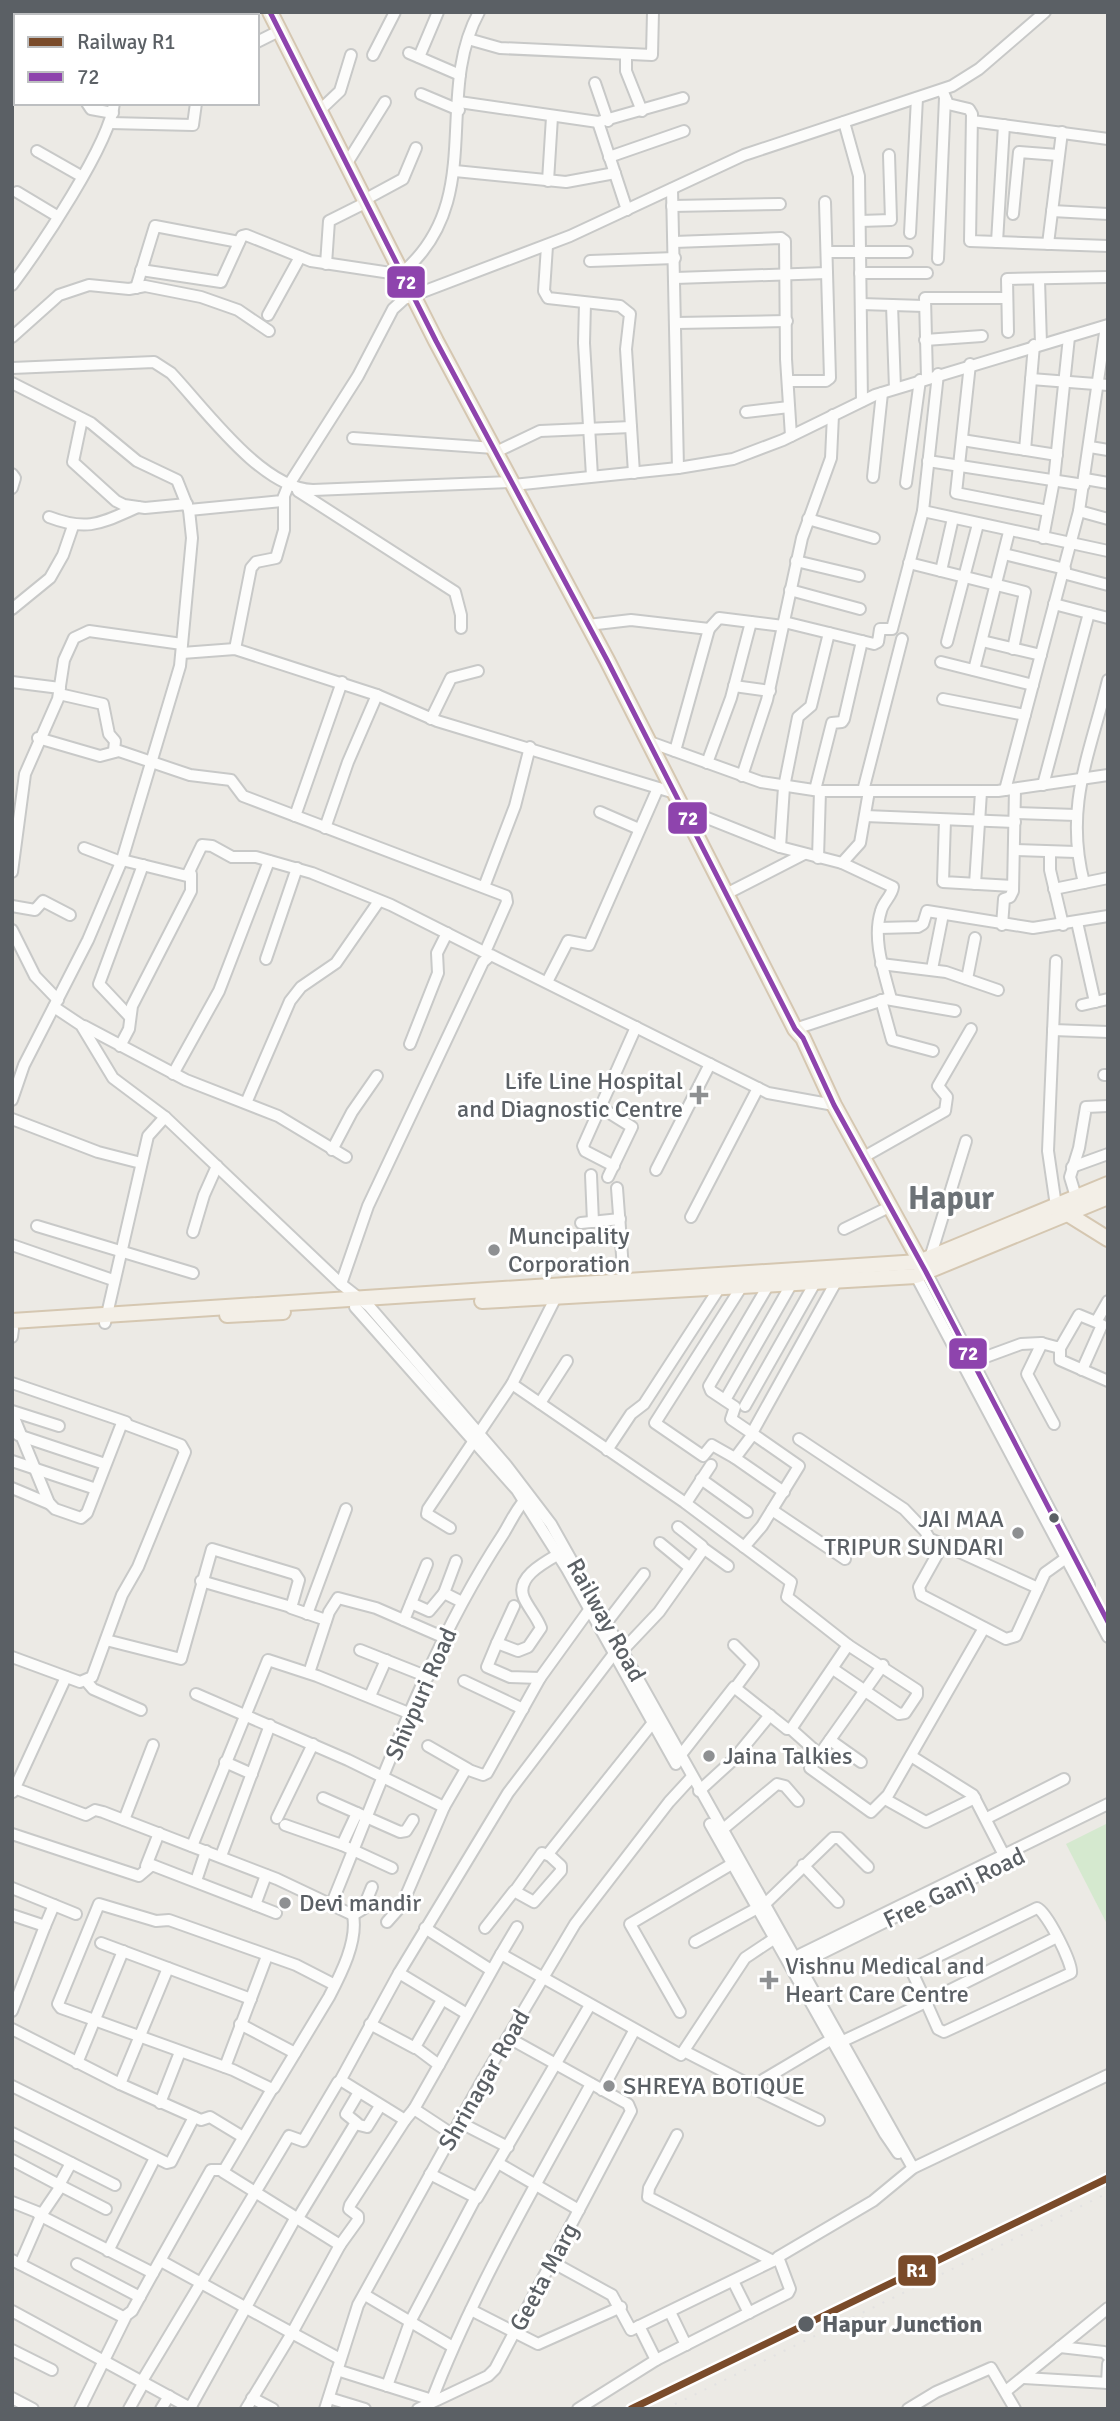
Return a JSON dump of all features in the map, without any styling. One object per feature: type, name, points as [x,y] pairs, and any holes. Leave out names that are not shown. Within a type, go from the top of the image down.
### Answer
[{"type":"main road","points":[[270,12],[414,295],[675,793],[883,1210],[920,1266]]},
{"type":"main road","points":[[829,1104],[862,1157],[920,1266]]},
{"type":"main road","points":[[1062,1210],[1076,1198],[1108,1184]]},
{"type":"main road","points":[[12,1321],[105,1319],[360,1304],[556,1297],[836,1280],[920,1266],[1062,1210],[1108,1197]]},
{"type":"main road","points":[[1062,1210],[1108,1239]]},
{"type":"main road","points":[[1090,1226],[1108,1230]]},
{"type":"main road","points":[[360,1304],[624,1282],[920,1266]]},
{"type":"main road","points":[[13,1329],[105,1319]]},
{"type":"street","points":[[373,55],[395,12]]},
{"type":"street","points":[[438,12],[414,55],[460,75]]},
{"type":"street","points":[[141,270],[221,282],[239,242],[246,235],[300,257],[326,264],[404,274],[432,242],[454,172],[460,75],[468,39],[479,12]]},
{"type":"street","points":[[468,39],[500,48],[654,53],[653,12]]},
{"type":"street","points":[[82,419],[73,458],[75,466],[116,501],[138,507],[277,503],[288,490],[358,376],[393,309],[414,295],[547,246],[744,155],[916,98],[943,94],[979,69],[1045,12]]},
{"type":"street","points":[[259,41],[279,31]]},
{"type":"street","points":[[626,54],[626,71],[642,111]]},
{"type":"street","points":[[320,110],[340,91],[351,55]]},
{"type":"street","points":[[595,83],[609,157],[626,210]]},
{"type":"street","points":[[422,94],[459,106],[603,122],[683,98]]},
{"type":"street","points":[[943,94],[950,105],[971,110],[968,238],[973,241],[1108,246]]},
{"type":"street","points":[[938,259],[943,94]]},
{"type":"street","points":[[910,233],[916,98]]},
{"type":"street","points":[[347,163],[386,102]]},
{"type":"street","points":[[88,105],[91,109],[192,125],[196,105]]},
{"type":"street","points":[[12,285],[81,176],[112,113]]},
{"type":"street","points":[[548,181],[552,117]]},
{"type":"street","points":[[972,121],[1108,139]]},
{"type":"street","points":[[844,122],[857,162],[862,401]]},
{"type":"street","points":[[997,242],[1004,125]]},
{"type":"street","points":[[609,157],[684,131]]},
{"type":"street","points":[[1048,244],[1062,132]]},
{"type":"street","points":[[326,264],[329,221],[403,179],[416,148]]},
{"type":"street","points":[[37,151],[81,176]]},
{"type":"street","points":[[1013,214],[1019,152],[1059,155]]},
{"type":"street","points":[[860,221],[891,220],[890,155]]},
{"type":"street","points":[[454,172],[548,181],[577,181],[615,173]]},
{"type":"street","points":[[672,189],[678,468]]},
{"type":"street","points":[[18,192],[57,216]]},
{"type":"street","points":[[788,381],[826,381],[830,377],[825,202]]},
{"type":"street","points":[[673,206],[780,204]]},
{"type":"street","points":[[1052,211],[1108,214]]},
{"type":"street","points":[[136,288],[155,226],[239,242]]},
{"type":"street","points":[[674,242],[784,239],[791,436]]},
{"type":"street","points":[[547,246],[545,296],[552,300],[620,306],[630,314],[626,339],[634,473]]},
{"type":"street","points":[[827,252],[907,252]]},
{"type":"street","points":[[268,315],[300,257]]},
{"type":"street","points":[[590,261],[675,258]]},
{"type":"street","points":[[675,278],[827,273]]},
{"type":"street","points":[[860,273],[927,273]]},
{"type":"street","points":[[1008,332],[1007,279],[1068,280],[1078,276],[1108,277]]},
{"type":"street","points":[[1025,450],[1037,344],[1039,280]]},
{"type":"street","points":[[12,337],[54,299],[71,289],[89,285],[136,288],[145,286],[217,302],[243,312],[269,331]]},
{"type":"street","points":[[675,751],[709,629],[719,618],[784,624],[877,643],[880,629],[892,629],[923,511],[929,461],[925,298],[1007,298]]},
{"type":"street","points":[[585,303],[584,343],[592,476]]},
{"type":"street","points":[[861,304],[924,306]]},
{"type":"street","points":[[892,305],[895,388]]},
{"type":"street","points":[[676,323],[787,321]]},
{"type":"street","points":[[288,490],[513,483],[634,473],[733,459],[791,436],[895,388],[1107,325],[1103,385],[1079,511],[1025,715],[1010,790],[1015,818],[1013,886],[1012,895],[1004,899],[1002,925]]},
{"type":"street","points":[[925,340],[982,336]]},
{"type":"street","points":[[1043,538],[1054,480],[1069,337]]},
{"type":"street","points":[[12,368],[154,362],[171,373],[260,468],[288,490],[455,592],[461,615],[461,628]]},
{"type":"street","points":[[970,365],[958,495],[1048,511]]},
{"type":"street","points":[[906,483],[929,377]]},
{"type":"street","points":[[1031,379],[1103,385]]},
{"type":"street","points":[[12,383],[82,419],[100,430],[137,461],[177,480],[188,507],[191,569],[182,649],[122,861],[56,1004],[24,1065],[12,1100]]},
{"type":"street","points":[[873,477],[882,393]]},
{"type":"street","points":[[746,412],[789,407]]},
{"type":"street","points":[[742,776],[770,691],[796,561],[808,519],[831,458],[833,415]]},
{"type":"street","points":[[353,438],[495,450],[540,431],[631,427]]},
{"type":"street","points":[[962,440],[1057,456]]},
{"type":"street","points":[[1090,447],[1108,450]]},
{"type":"street","points":[[929,461],[1054,480],[1108,483]]},
{"type":"street","points":[[12,474],[15,478],[12,488]]},
{"type":"street","points":[[235,649],[251,568],[256,562],[276,558],[281,550],[288,490]]},
{"type":"street","points":[[49,517],[72,526],[101,523],[138,507]]},
{"type":"street","points":[[923,511],[1009,532],[1108,551]]},
{"type":"street","points":[[1079,511],[1108,519]]},
{"type":"street","points":[[940,571],[953,518]]},
{"type":"street","points":[[808,519],[874,538]]},
{"type":"street","points":[[947,642],[978,524]]},
{"type":"street","points":[[12,609],[50,578],[63,555],[72,526]]},
{"type":"street","points":[[974,670],[998,585],[1009,532]]},
{"type":"street","points":[[1004,554],[1107,582]]},
{"type":"street","points":[[796,561],[859,576]]},
{"type":"street","points":[[909,564],[1021,590],[1026,595],[1013,649]]},
{"type":"street","points":[[790,590],[860,609]]},
{"type":"street","points":[[1055,604],[1108,618]]},
{"type":"street","points":[[1043,785],[1089,613]]},
{"type":"street","points":[[588,625],[631,620],[709,629]]},
{"type":"street","points":[[707,763],[734,685],[751,622]]},
{"type":"street","points":[[12,872],[17,802],[25,774],[60,691],[67,651],[81,632],[89,631],[182,649],[235,649],[342,682],[431,719],[675,793]]},
{"type":"street","points":[[780,847],[784,787],[798,717],[807,713],[811,706],[828,633]]},
{"type":"street","points":[[842,863],[860,843],[866,791],[902,639]]},
{"type":"street","points":[[818,858],[817,790],[832,723],[842,722],[844,719],[862,641]]},
{"type":"street","points":[[982,641],[1041,655]]},
{"type":"street","points":[[941,662],[1033,685]]},
{"type":"street","points":[[431,719],[451,678],[478,671]]},
{"type":"street","points":[[1084,883],[1076,852],[1080,779],[1108,680]]},
{"type":"street","points":[[12,682],[60,691],[105,706],[109,734],[116,742],[114,751]]},
{"type":"street","points":[[295,816],[342,682]]},
{"type":"street","points":[[734,685],[770,691]]},
{"type":"street","points":[[325,828],[348,762],[377,695]]},
{"type":"street","points":[[943,699],[1025,715]]},
{"type":"street","points":[[38,738],[100,756],[114,751],[190,775],[231,780],[240,794],[484,887],[507,899],[488,953],[368,1206],[341,1284]]},
{"type":"street","points":[[647,741],[742,776],[784,787],[817,790],[981,792],[1108,775]]},
{"type":"street","points":[[484,887],[515,806],[530,747]]},
{"type":"street","points":[[547,982],[568,941],[589,945],[657,788]]},
{"type":"street","points":[[975,884],[981,792]]},
{"type":"street","points":[[682,807],[780,847],[842,863],[893,887],[882,907],[879,928],[881,964],[892,1040],[933,1051]]},
{"type":"street","points":[[600,812],[639,829]]},
{"type":"street","points":[[865,816],[979,821],[1076,815]]},
{"type":"street","points":[[945,820],[942,880],[947,884],[1013,886]]},
{"type":"street","points":[[120,1045],[129,1029],[132,1006],[191,891],[191,874],[200,849],[207,845],[232,857],[269,860],[297,868],[379,901],[758,1088],[778,1096],[829,1104]]},
{"type":"street","points":[[84,848],[182,876],[191,874]]},
{"type":"street","points":[[1014,850],[1076,852]]},
{"type":"street","points":[[1050,852],[1054,889],[1063,925]]},
{"type":"street","points":[[726,894],[804,854]]},
{"type":"street","points":[[173,1074],[222,984],[269,860]]},
{"type":"street","points":[[130,1017],[99,984],[142,865]]},
{"type":"street","points":[[266,958],[297,868]]},
{"type":"street","points":[[1054,889],[1107,880]]},
{"type":"street","points":[[12,906],[35,910],[43,901],[70,915]]},
{"type":"street","points":[[246,1103],[290,1001],[301,987],[336,963],[379,901]]},
{"type":"street","points":[[879,928],[918,927],[923,924],[926,912],[1002,925],[1044,928],[1108,916]]},
{"type":"street","points":[[932,969],[943,914]]},
{"type":"street","points":[[1077,922],[1095,1002]]},
{"type":"street","points":[[12,930],[35,976],[56,1004],[81,1025],[173,1074],[278,1116],[346,1157]]},
{"type":"street","points":[[410,1044],[438,974],[437,953],[447,933]]},
{"type":"street","points":[[967,979],[975,938]]},
{"type":"street","points":[[1056,961],[1048,1151],[1062,1210]]},
{"type":"street","points":[[881,964],[932,969],[998,990]]},
{"type":"street","points":[[796,1031],[886,999],[955,1011]]},
{"type":"street","points":[[1082,1005],[1108,999]]},
{"type":"street","name":"Railway Road","points":[[81,1025],[108,1073],[165,1117],[341,1284],[527,1498],[563,1552],[592,1605],[607,1622],[632,1676],[689,1780]]},
{"type":"street","points":[[614,1166],[583,1149],[636,1027]]},
{"type":"street","points":[[862,1157],[945,1111],[947,1097],[938,1086],[971,1029]]},
{"type":"street","points":[[1052,1030],[1108,1032]]},
{"type":"street","points":[[656,1170],[710,1064]]},
{"type":"street","points":[[332,1150],[352,1112],[377,1076]]},
{"type":"street","points":[[691,1217],[758,1088]]},
{"type":"street","points":[[1076,1198],[1070,1177],[1086,1107],[1108,1106]]},
{"type":"street","points":[[600,1107],[632,1127],[608,1177]]},
{"type":"street","points":[[105,1319],[148,1136],[165,1117]]},
{"type":"street","points":[[12,1119],[98,1152],[141,1163]]},
{"type":"street","points":[[965,1141],[920,1266],[1108,1637]]},
{"type":"street","points":[[1072,1167],[1108,1154]]},
{"type":"street","points":[[192,1232],[217,1166]]},
{"type":"street","points":[[590,1175],[593,1222]]},
{"type":"street","points":[[617,1188],[624,1282]]},
{"type":"street","points":[[844,1229],[883,1210]]},
{"type":"street","points":[[580,1223],[620,1219]]},
{"type":"street","points":[[37,1226],[193,1273]]},
{"type":"street","points":[[12,1245],[113,1280]]},
{"type":"street","points":[[920,1266],[1108,1622]]},
{"type":"street","points":[[735,1458],[752,1434],[836,1280]]},
{"type":"street","points":[[745,1406],[816,1282]]},
{"type":"street","points":[[725,1400],[792,1283]]},
{"type":"street","points":[[744,1547],[800,1467],[731,1419],[736,1408],[709,1386],[769,1284]]},
{"type":"street","points":[[743,1286],[655,1423],[703,1456],[712,1445],[784,1492]]},
{"type":"street","points":[[607,1450],[631,1415],[644,1404],[720,1287]]},
{"type":"street","points":[[450,1528],[427,1512],[512,1384],[556,1297]]},
{"type":"street","points":[[1082,1370],[1102,1325],[1108,1301]]},
{"type":"street","points":[[1102,1325],[1079,1315],[1060,1348],[1060,1360],[1108,1381]]},
{"type":"street","points":[[12,1337],[13,1329]]},
{"type":"street","points":[[972,1363],[1015,1345],[1042,1343],[1060,1348]]},
{"type":"street","points":[[1042,1343],[1027,1374],[1054,1424]]},
{"type":"street","points":[[540,1403],[567,1361]]},
{"type":"street","points":[[12,1382],[126,1422],[181,1445],[185,1452],[92,1677],[87,1682]]},
{"type":"street","points":[[512,1384],[686,1503],[791,1582],[787,1597],[848,1645],[883,1665],[917,1690],[917,1695],[901,1715],[833,1669]]},
{"type":"street","points":[[50,1504],[34,1466],[16,1435],[12,1412],[59,1426]]},
{"type":"street","points":[[12,1488],[83,1518],[120,1425],[126,1422]]},
{"type":"street","points":[[16,1435],[105,1464]]},
{"type":"street","points":[[799,1439],[904,1509],[931,1539],[937,1555],[919,1592],[1006,1639],[1014,1639],[1027,1617],[1045,1573],[1066,1558]]},
{"type":"street","points":[[12,1461],[34,1466],[96,1489]]},
{"type":"street","points":[[686,1503],[711,1465]]},
{"type":"street","points":[[701,1479],[747,1512]]},
{"type":"street","name":"Shivpuri Road","points":[[331,1903],[354,1850],[362,1815],[384,1777],[445,1638],[463,1602],[527,1498]]},
{"type":"street","points":[[307,1614],[346,1509]]},
{"type":"street","points":[[772,1510],[845,1559]]},
{"type":"street","points":[[678,1527],[728,1566]]},
{"type":"street","points":[[931,1539],[1038,1588]]},
{"type":"street","points":[[660,1543],[689,1567]]},
{"type":"street","points":[[129,2409],[199,2282],[253,2192],[289,2136],[303,2141],[340,2081],[425,1928],[508,1793],[619,1650],[659,1612],[703,1548]]},
{"type":"street","points":[[106,1640],[180,1660],[212,1549],[298,1576],[290,1607]]},
{"type":"street","points":[[496,1643],[518,1651],[527,1647],[538,1636],[541,1624],[523,1597],[524,1583],[531,1573],[563,1552]]},
{"type":"street","points":[[411,1603],[429,1611],[444,1593],[456,1561]]},
{"type":"street","points":[[404,1620],[427,1564]]},
{"type":"street","points":[[607,1622],[644,1574]]},
{"type":"street","points":[[201,1581],[326,1620]]},
{"type":"street","points":[[444,1593],[463,1602]]},
{"type":"street","points":[[309,1673],[326,1620],[338,1598],[376,1608],[445,1638]]},
{"type":"street","points":[[428,1746],[468,1769],[482,1775],[487,1773],[540,1678],[592,1605],[619,1650]]},
{"type":"street","points":[[514,1606],[486,1664],[488,1668],[510,1677],[540,1678]]},
{"type":"street","points":[[883,1665],[810,1769],[846,1797],[871,1812],[885,1799],[984,1628]]},
{"type":"street","points":[[677,1760],[753,1664],[734,1645]]},
{"type":"street","points":[[791,1729],[848,1645]]},
{"type":"street","points":[[360,1650],[428,1677]]},
{"type":"street","points":[[12,1657],[87,1682],[93,1689],[141,1710]]},
{"type":"street","points":[[192,1846],[268,1660],[370,1696],[411,1714]]},
{"type":"street","points":[[370,1696],[386,1660]]},
{"type":"street","points":[[66,1677],[13,1790],[86,1815],[97,1810],[221,1856],[354,1914]]},
{"type":"street","points":[[464,1681],[523,1709]]},
{"type":"street","points":[[736,1688],[820,1754]]},
{"type":"street","points":[[196,1694],[313,1744],[444,1807]]},
{"type":"street","points":[[699,1791],[733,1760],[770,1715]]},
{"type":"street","points":[[548,1855],[656,1719]]},
{"type":"street","points":[[221,1856],[271,1725]]},
{"type":"street","points":[[830,1740],[861,1762]]},
{"type":"street","points":[[313,1744],[281,1822],[393,1868]]},
{"type":"street","points":[[124,1820],[153,1745]]},
{"type":"street","points":[[911,1756],[975,1798],[1006,1858]]},
{"type":"street","points":[[225,1762],[252,1774]]},
{"type":"street","points":[[387,1922],[402,1905],[444,1807],[468,1769]]},
{"type":"street","points":[[986,1818],[1064,1779]]},
{"type":"street","points":[[689,1780],[699,1791],[722,1830],[736,1862]]},
{"type":"street","points":[[689,1780],[910,2165]]},
{"type":"street","name":"Shrinagar Road","points":[[327,2403],[354,2316],[452,2134],[575,1924],[689,1780]]},
{"type":"street","points":[[722,1830],[777,1784],[785,1786],[797,1801]]},
{"type":"street","points":[[323,1798],[404,1833],[413,1820]]},
{"type":"street","points":[[885,1799],[926,1822],[975,1798]]},
{"type":"street","points":[[1042,1841],[1108,1804]]},
{"type":"street","name":"Free Ganj Road","points":[[794,1962],[1006,1858],[1108,1812]]},
{"type":"street","points":[[342,1845],[362,1815]]},
{"type":"street","points":[[12,1833],[139,1876],[146,1866],[159,1833]]},
{"type":"street","points":[[695,1942],[761,1906],[836,1837],[868,1867]]},
{"type":"street","points":[[196,1881],[206,1851]]},
{"type":"street","points":[[485,1928],[542,1853],[548,1855],[562,1869],[536,1900],[531,1902],[515,1891]]},
{"type":"street","points":[[680,2012],[629,1924],[736,1862]]},
{"type":"street","points":[[803,1865],[838,1902]]},
{"type":"street","points":[[146,1866],[156,1866],[276,1913]]},
{"type":"street","points":[[256,1905],[266,1875]]},
{"type":"street","points":[[354,1914],[363,1909],[372,1887]]},
{"type":"street","points":[[12,1888],[76,1914]]},
{"type":"street","points":[[272,2089],[225,2067],[93,2020],[58,2004],[99,1904],[156,1921],[169,1920],[267,1956],[335,1985]]},
{"type":"street","points":[[12,2011],[54,1905]]},
{"type":"street","points":[[761,1906],[775,1938],[794,1962]]},
{"type":"street","points":[[1037,1908],[1043,1911],[1072,1966],[1071,1973],[944,2032],[939,2029],[926,2002],[912,1970],[1037,1908]]},
{"type":"street","points":[[223,2170],[335,1985],[347,1956],[354,1914]]},
{"type":"street","points":[[12,1915],[45,1926]]},
{"type":"street","points":[[246,2409],[292,2333],[340,2245],[358,2220],[358,2216],[349,2209],[350,2205],[414,2109],[517,1927]]},
{"type":"street","points":[[425,1928],[491,1970]]},
{"type":"street","points":[[756,2088],[758,2081],[838,2038],[926,2002],[1057,1937]]},
{"type":"street","points":[[501,1954],[677,2054],[684,2051],[746,1958],[775,1938]]},
{"type":"street","points":[[101,1944],[251,1999]]},
{"type":"street","points":[[77,2063],[123,1951]]},
{"type":"street","points":[[225,2067],[267,1956]]},
{"type":"street","points":[[120,2084],[141,2038],[167,1968]]},
{"type":"street","points":[[399,1973],[467,2014]]},
{"type":"street","points":[[415,2048],[442,2000]]},
{"type":"street","points":[[387,2386],[410,2322],[475,2199],[590,2005]]},
{"type":"street","points":[[240,2024],[295,2053]]},
{"type":"street","points":[[370,2024],[415,2048],[439,2065]]},
{"type":"street","points":[[12,2029],[160,2103],[203,2120],[210,2117],[243,2137]]},
{"type":"street","points":[[509,2038],[602,2090],[634,2031]]},
{"type":"street","points":[[684,2051],[727,2070],[819,2120]]},
{"type":"street","points":[[160,2103],[180,2052]]},
{"type":"street","points":[[552,2262],[612,2295],[621,2307],[631,2330],[775,2260],[873,2201],[910,2165],[1108,2075]]},
{"type":"street","points":[[340,2081],[405,2120]]},
{"type":"street","points":[[160,2261],[292,2333],[339,2364],[387,2386],[431,2401],[471,2310],[534,2186],[591,2084]]},
{"type":"street","points":[[12,2086],[167,2163],[171,2162],[194,2117]]},
{"type":"street","name":"Geeta Marg","points":[[418,2409],[492,2373],[579,2210],[630,2107],[602,2090]]},
{"type":"street","points":[[359,2092],[346,2114],[357,2123],[367,2127],[380,2106]]},
{"type":"street","points":[[414,2109],[452,2134]]},
{"type":"street","points":[[459,2122],[508,2147]]},
{"type":"street","points":[[12,2311],[191,2408],[297,2218],[357,2123]]},
{"type":"street","points":[[12,2133],[115,2185]]},
{"type":"street","points":[[578,2409],[656,2360],[790,2292],[775,2260],[648,2197],[648,2191],[677,2134]]},
{"type":"street","points":[[108,2251],[155,2158]]},
{"type":"street","points":[[12,2160],[106,2209]]},
{"type":"street","points":[[71,2163],[16,2262],[124,2317]]},
{"type":"street","points":[[498,2163],[579,2210]]},
{"type":"street","points":[[223,2170],[253,2192],[340,2245]]},
{"type":"street","points":[[124,2317],[129,2315],[140,2297],[211,2171],[223,2170]]},
{"type":"street","points":[[430,2174],[475,2199]]},
{"type":"street","points":[[12,2202],[153,2273]]},
{"type":"street","points":[[77,2264],[140,2297]]},
{"type":"street","points":[[733,2281],[749,2313]]},
{"type":"street","points":[[365,2295],[453,2347]]},
{"type":"street","points":[[471,2310],[533,2343],[543,2343],[621,2307]]},
{"type":"street","points":[[1006,2391],[1107,2309]]},
{"type":"street","points":[[670,2312],[686,2345]]},
{"type":"street","points":[[80,2409],[125,2322],[124,2317]]},
{"type":"street","points":[[639,2326],[656,2360]]},
{"type":"street","points":[[1060,2347],[1104,2352],[1108,2357]]},
{"type":"street","points":[[12,2350],[52,2371]]},
{"type":"street","points":[[1024,2378],[1107,2383],[1108,2364]]},
{"type":"street","points":[[914,2407],[987,2368],[995,2371],[1015,2409]]},
{"type":"street","points":[[161,2409],[169,2396]]},
{"type":"street","points":[[12,2398],[33,2409]]},
{"type":"street","points":[[252,2398],[273,2409]]},
{"type":"street","points":[[327,2403],[365,2409]]},
{"type":"green space","points":[[1108,1823],[1108,1926],[1066,1844]]},
{"type":"railway","points":[[631,2409],[1108,2178]]},
{"type":"railway","points":[[665,2409],[1108,2193]]},
{"type":"rail line","name":"R1","points":[[631,2409],[1108,2178]]},
{"type":"transit line","name":"72","points":[[270,12],[436,341],[607,660],[795,1029],[803,1038],[834,1105],[926,1272],[1108,1622]]},
{"type":"place","name":"Life Line Hospital and Diagnostic Centre","points":[[699,1095]]},
{"type":"place","name":"Muncipality Corporation","points":[[494,1250]]},
{"type":"place","name":"JAI MAA TRIPUR SUNDARI","points":[[1018,1533]]},
{"type":"place","name":"Jaina Talkies","points":[[709,1756]]},
{"type":"place","name":"Devi mandir","points":[[285,1903]]},
{"type":"place","name":"Vishnu Medical and Heart Care Centre","points":[[769,1980]]},
{"type":"place","name":"SHREYA BOTIQUE","points":[[609,2086]]},
{"type":"place","name":"Hapur Junction","points":[[806,2324]]},
{"type":"district","name":"Hapur","points":[[951,1198]]}]
